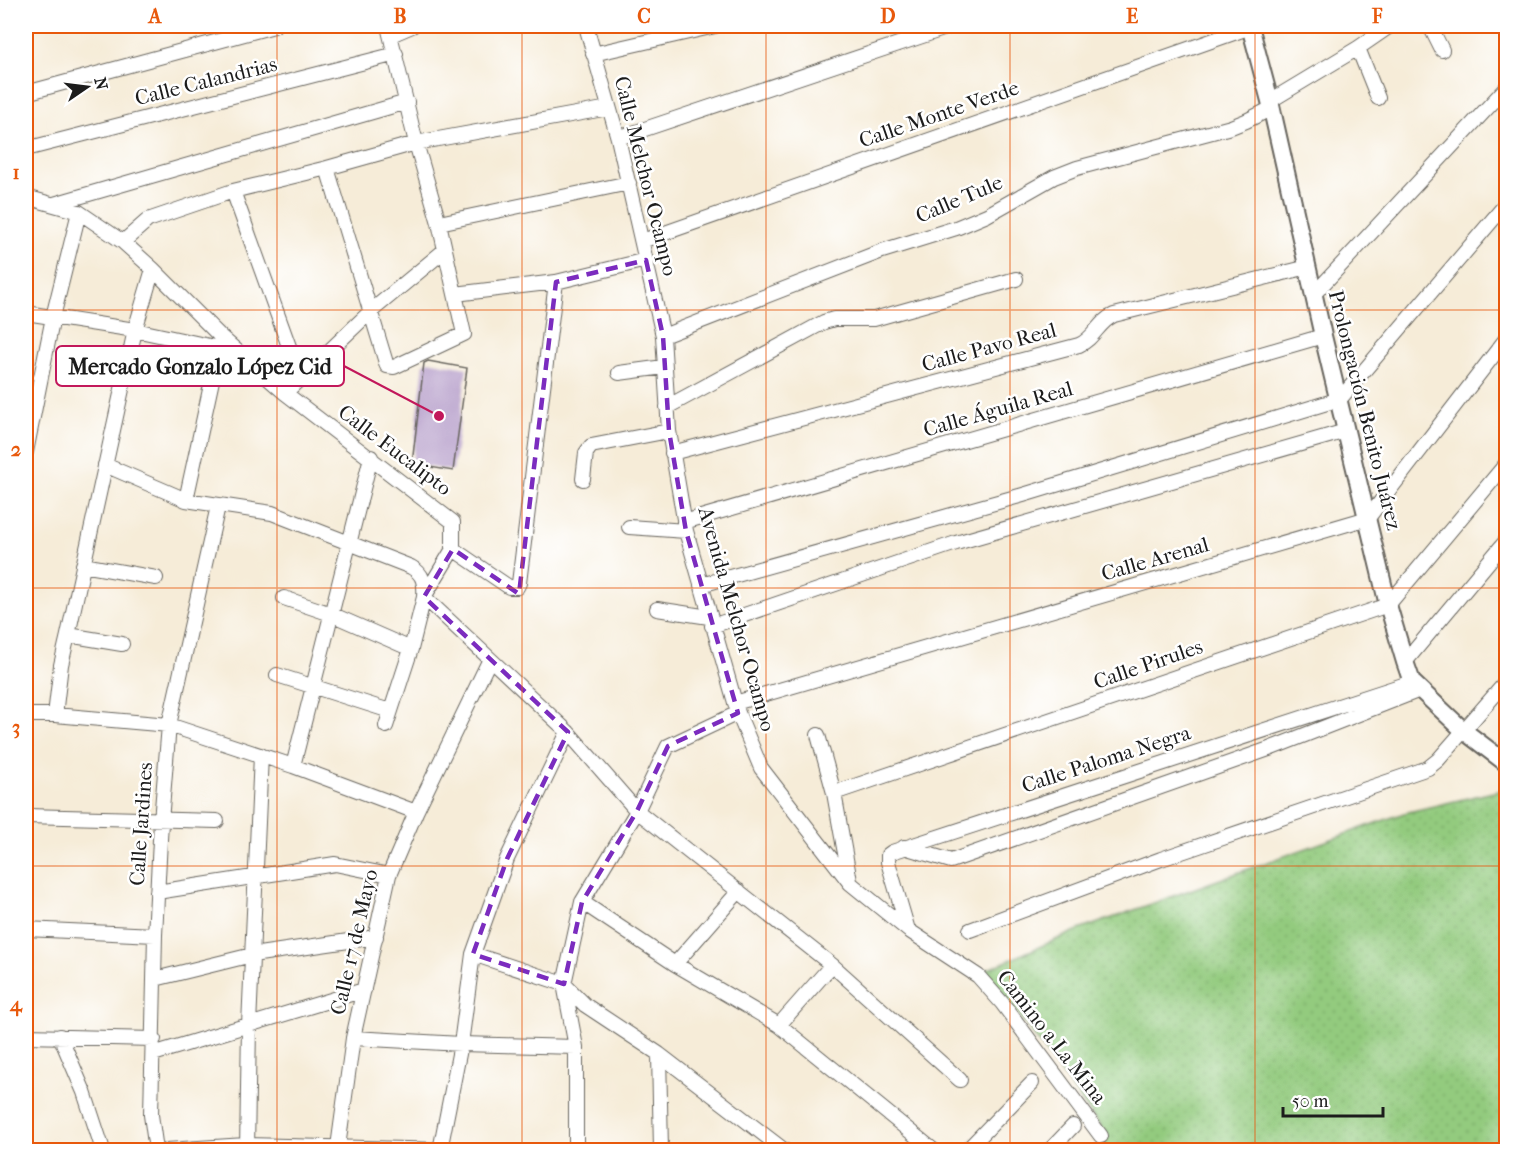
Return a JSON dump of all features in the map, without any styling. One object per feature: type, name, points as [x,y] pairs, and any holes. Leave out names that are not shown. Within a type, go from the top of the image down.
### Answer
[{"type":"main road","name":"Prolongación Benito Juárez","points":[[1250,26],[1271,104],[1323,336],[1388,605],[1405,662],[1416,686],[1464,731],[1506,763]]},
{"type":"street","points":[[26,93],[273,26]]},
{"type":"street","points":[[327,168],[389,368],[464,334],[439,223],[416,142],[390,30],[412,26]]},
{"type":"street","name":"Calle Melchor Ocampo","points":[[586,26],[618,138],[663,336]]},
{"type":"street","points":[[593,54],[673,30],[715,26]]},
{"type":"street","points":[[618,138],[952,26]]},
{"type":"street","name":"Calle Monte Verde","points":[[642,241],[1250,26]]},
{"type":"street","name":"Calle Tule","points":[[663,336],[882,251],[976,219],[1054,177],[1077,168],[1246,121],[1390,26]]},
{"type":"street","points":[[1430,26],[1442,50]]},
{"type":"street","points":[[1358,48],[1378,98]]},
{"type":"street","name":"Calle Calandrias","points":[[26,149],[396,54]]},
{"type":"street","points":[[1314,294],[1506,88]]},
{"type":"street","points":[[54,204],[407,102]]},
{"type":"street","points":[[123,242],[148,220],[233,191],[327,168],[416,142],[609,108]]},
{"type":"street","points":[[439,223],[629,183]]},
{"type":"street","points":[[233,191],[300,377]]},
{"type":"street","name":"Calle Eucalipto","points":[[26,197],[79,212],[123,242],[153,269],[220,343],[453,522],[453,549]]},
{"type":"street","points":[[700,585],[1023,495],[1340,399],[1506,204]]},
{"type":"street","points":[[26,452],[53,317],[79,212]]},
{"type":"street","points":[[285,393],[370,312],[445,250]]},
{"type":"street","points":[[455,294],[556,282],[646,260]]},
{"type":"street","name":"Calle Pavo Real","points":[[672,453],[1079,345],[1089,340],[1106,320],[1114,315],[1308,267]]},
{"type":"street","points":[[55,715],[61,665],[135,330],[153,269]]},
{"type":"street","points":[[667,407],[824,322],[834,319],[874,319],[1016,279]]},
{"type":"street","points":[[424,597],[453,549],[509,587],[517,587],[521,579],[556,282]]},
{"type":"street","points":[[26,313],[220,343],[186,500]]},
{"type":"street","name":"Avenida Melchor Ocampo","points":[[663,336],[669,431],[685,527],[736,708],[761,768],[850,883]]},
{"type":"street","name":"Calle Águila Real","points":[[685,527],[1323,336]]},
{"type":"street","points":[[1368,518],[1506,339]]},
{"type":"street","points":[[619,373],[664,367]]},
{"type":"street","points":[[583,479],[586,453],[591,446],[669,431]]},
{"type":"street","points":[[657,609],[711,621],[956,543],[1346,431]]},
{"type":"street","points":[[293,766],[371,457]]},
{"type":"street","points":[[1388,605],[1506,464]]},
{"type":"street","points":[[105,465],[186,500],[273,513],[418,571],[423,578],[424,597],[411,649],[386,726]]},
{"type":"street","name":"Calle Jardines","points":[[156,1150],[151,1115],[155,935],[169,725],[218,506]]},
{"type":"street","name":"Calle Arenal","points":[[564,984],[582,902],[637,811],[668,746],[736,708],[1368,518]]},
{"type":"street","points":[[629,527],[685,527]]},
{"type":"street","points":[[1405,662],[1506,542]]},
{"type":"street","points":[[83,565],[156,578]]},
{"type":"street","points":[[424,597],[568,732],[637,811],[832,965],[960,1080]]},
{"type":"street","points":[[284,598],[331,614],[411,649]]},
{"type":"street","name":"Calle Pirules","points":[[834,793],[1388,605]]},
{"type":"street","points":[[68,634],[122,644]]},
{"type":"street","name":"Calle 17 de Mayo","points":[[338,1147],[353,1038],[389,875],[416,812],[490,658]]},
{"type":"street","points":[[277,675],[390,711]]},
{"type":"street","points":[[970,930],[1161,859],[1428,768],[1438,760],[1506,682]]},
{"type":"street","points":[[908,930],[887,858],[890,853],[904,847],[951,861],[1269,749],[1416,686]]},
{"type":"street","name":"Calle Paloma Negra","points":[[904,847],[1416,686]]},
{"type":"street","points":[[26,715],[55,715],[169,725],[293,766],[416,812]]},
{"type":"street","points":[[440,1150],[460,1044],[473,954],[507,859],[568,732]]},
{"type":"street","points":[[818,735],[834,793],[850,883]]},
{"type":"street","points":[[247,1148],[249,1025],[261,755]]},
{"type":"street","points":[[26,816],[217,821]]},
{"type":"street","points":[[157,892],[335,864],[389,875]]},
{"type":"street","name":"Camino a La Mina","points":[[850,883],[908,930],[978,976],[1002,1004],[1101,1136]]},
{"type":"street","points":[[675,964],[740,891]]},
{"type":"street","points":[[582,902],[675,964],[779,1025],[933,1150]]},
{"type":"street","points":[[26,929],[155,935]]},
{"type":"street","points":[[155,979],[252,955],[376,937]]},
{"type":"street","points":[[473,954],[564,984],[585,1005],[659,1054],[784,1150]]},
{"type":"street","points":[[779,1025],[832,965]]},
{"type":"street","points":[[564,984],[576,1047],[576,1150]]},
{"type":"street","points":[[153,1054],[364,990]]},
{"type":"street","points":[[26,1036],[154,1039]]},
{"type":"street","points":[[60,1036],[84,1092],[103,1150]]},
{"type":"street","points":[[353,1038],[576,1047]]},
{"type":"street","points":[[659,1054],[661,1150]]},
{"type":"street","points":[[967,1150],[1032,1083]]},
{"type":"street","points":[[1050,1150],[1073,1126]]},
{"type":"street","points":[[167,1150],[338,1147],[446,1150]]},
{"type":"highlighted area","points":[[646,260],[663,336],[669,431],[686,531],[738,713],[668,746],[637,811],[582,902],[564,984],[473,954],[507,859],[568,732],[424,597],[453,549],[519,594],[556,282]]},
{"type":"green space","points":[[1506,789],[1506,1150],[1096,1150],[1108,1137],[986,970],[1076,931],[1404,813]]},
{"type":"building","points":[[428,361],[467,368],[453,471],[412,464],[424,363]]},
{"type":"place","name":"Mercado Gonzalo López Cid","points":[[439,416]]}]
